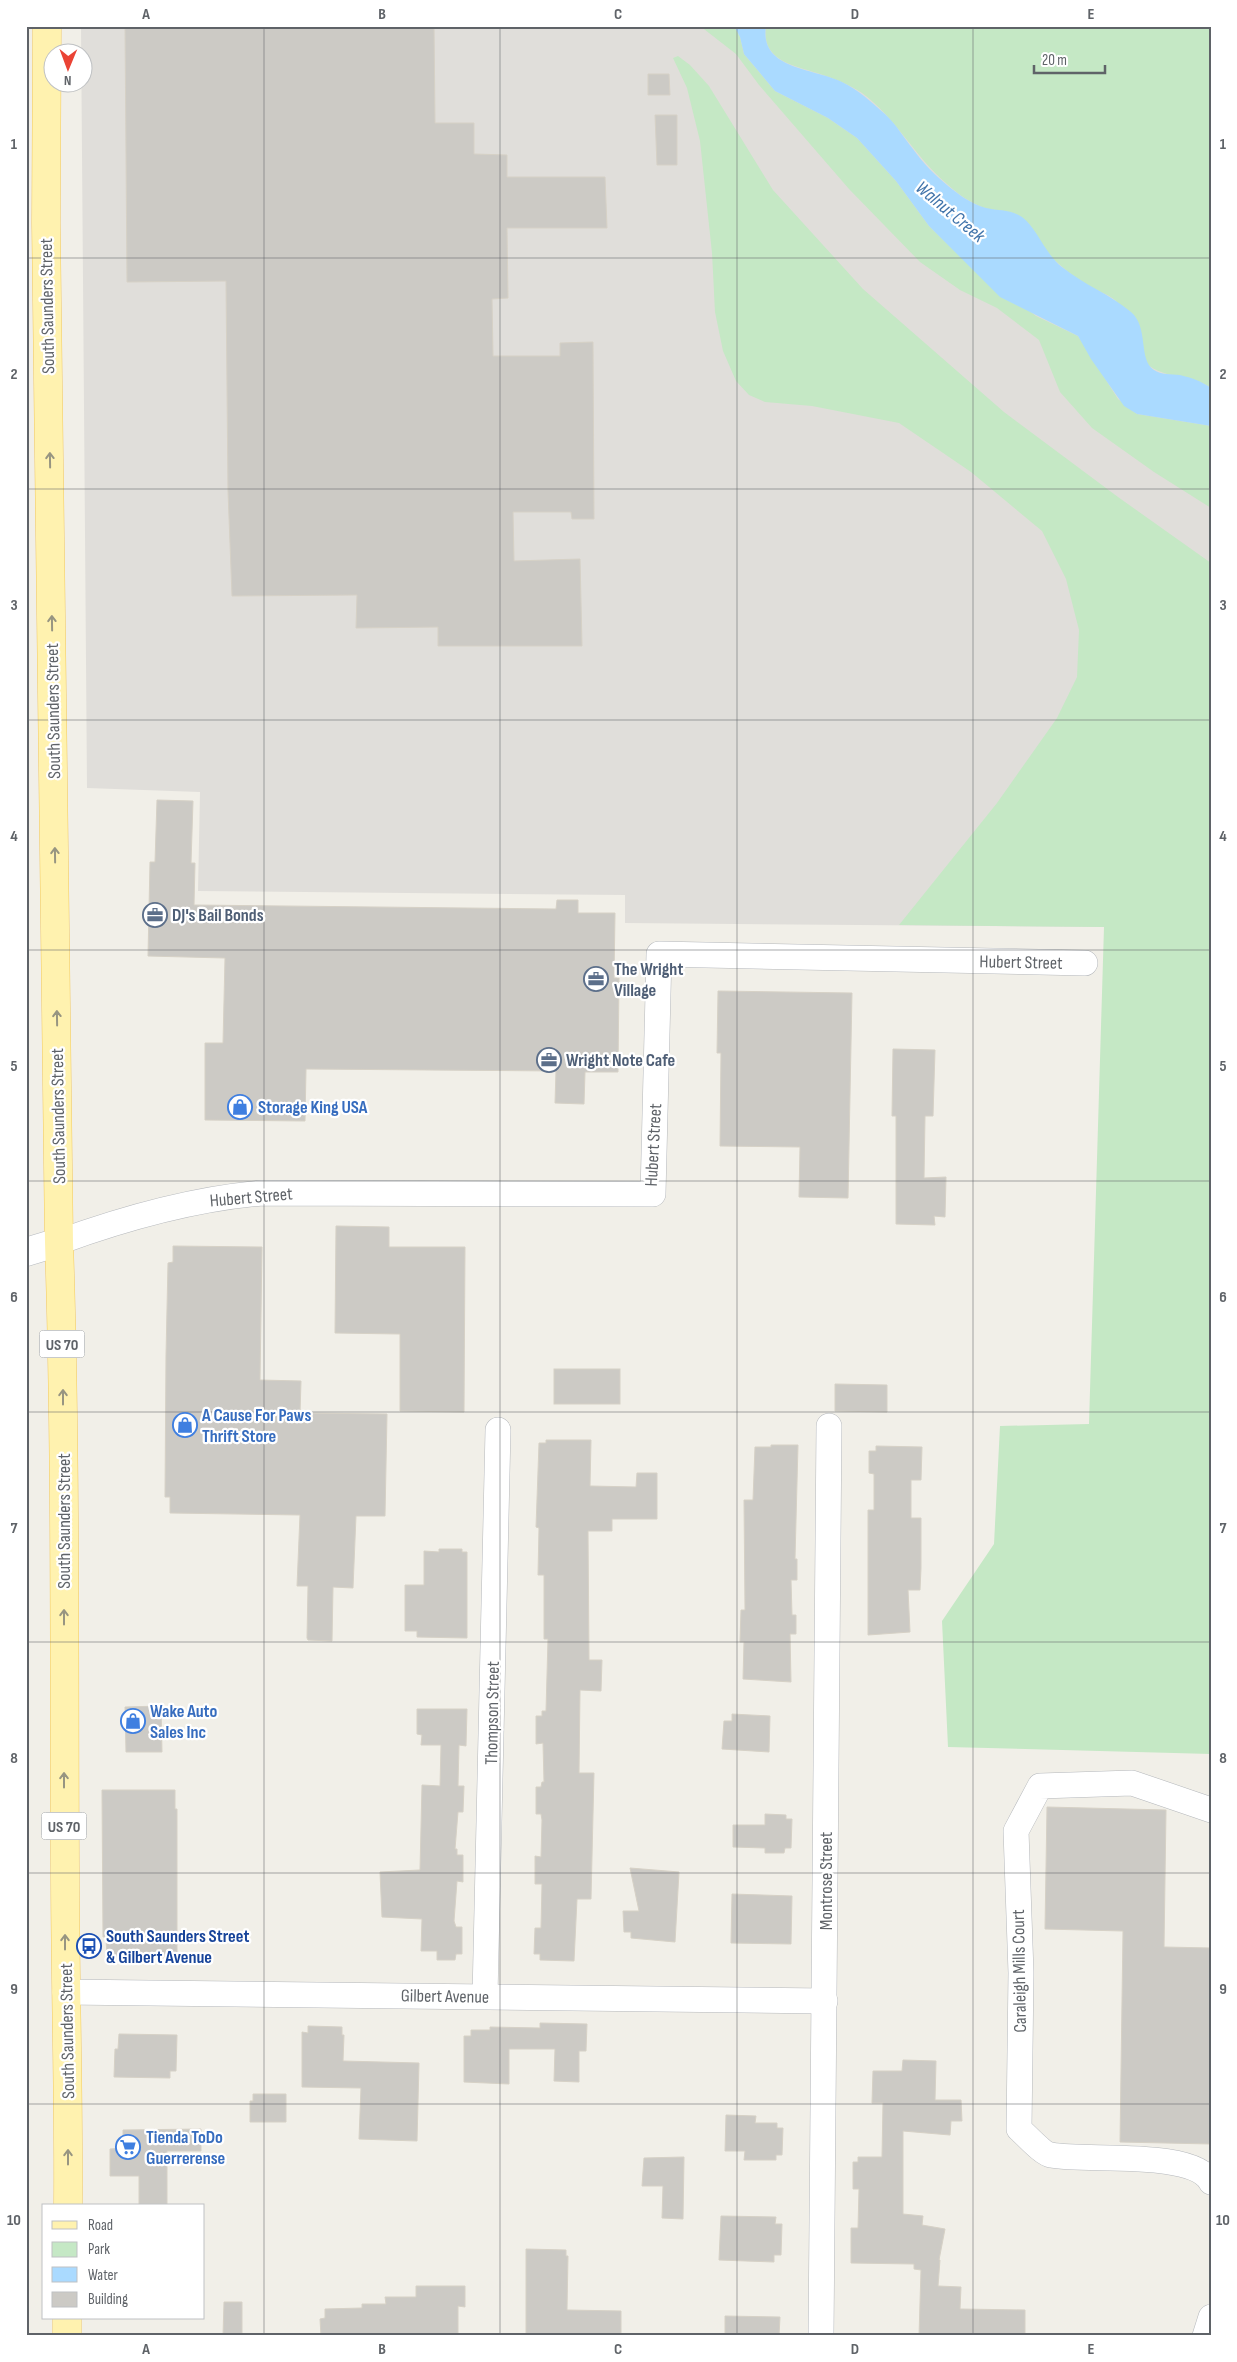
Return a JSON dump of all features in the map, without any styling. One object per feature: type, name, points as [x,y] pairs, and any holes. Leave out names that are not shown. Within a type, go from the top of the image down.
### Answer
[{"type":"main road","name":"South Saunders Street","points":[[47,26],[46,223],[59,1242],[63,1380],[65,1992],[68,2204]]},
{"type":"main road","points":[[67,2320],[67,2336]]},
{"type":"street","name":"Hubert Street","points":[[59,1242],[103,1225],[157,1211],[229,1196],[262,1193],[653,1194],[658,954],[1085,963]]},
{"type":"street","points":[[26,1252],[59,1242]]},
{"type":"street","name":"Montrose Street","points":[[821,2336],[829,1426]]},
{"type":"street","name":"Thompson Street","points":[[485,1996],[498,1430]]},
{"type":"street","name":"Caraleigh Mills Court","points":[[1211,1810],[1132,1783],[1040,1786],[1016,1831],[1021,1974],[1019,2129],[1049,2155],[1169,2161],[1192,2168],[1209,2178],[1211,2182]]},
{"type":"street","name":"Gilbert Avenue","points":[[65,1992],[825,2001]]},
{"type":"street","points":[[1205,2336],[1211,2317]]},
{"type":"shaded area","points":[[81,26],[1211,26],[1211,928],[625,923],[625,895],[198,891],[200,792],[87,788],[82,92],[92,92],[92,42],[81,42]]},
{"type":"green space","points":[[700,26],[734,26],[740,37],[744,54],[775,91],[828,118],[857,138],[896,181],[929,226],[963,259],[1036,316],[1078,336],[1118,399],[1137,414],[1211,426],[1211,508],[1154,472],[1092,428],[1060,392],[1039,340],[997,308],[960,290],[920,262],[849,189],[759,85],[736,54]]},
{"type":"green space","points":[[766,26],[1211,26],[1211,388],[1195,380],[1161,372],[1147,364],[1115,300],[1083,283],[1050,256],[1026,221],[1012,213],[980,206],[960,195],[925,162],[885,114],[862,93],[835,79],[789,64],[773,54],[768,47]]},
{"type":"green space","points":[[678,56],[690,65],[709,86],[773,190],[863,289],[1004,412],[1211,563],[1211,1754],[948,1747],[942,1621],[994,1544],[1000,1426],[1089,1424],[1104,927],[899,925],[997,803],[1057,718],[1077,677],[1079,630],[1066,579],[1042,531],[971,472],[899,423],[812,406],[765,402],[749,395],[736,381],[723,351],[715,312],[712,253],[700,141],[687,88],[673,58]]},
{"type":"water","name":"Walnut Creek","points":[[734,26],[766,26],[766,40],[771,51],[780,59],[804,70],[831,77],[859,92],[889,118],[925,163],[956,192],[980,206],[1009,211],[1022,217],[1056,262],[1131,312],[1140,326],[1146,359],[1154,370],[1163,374],[1188,377],[1211,388],[1211,426],[1137,414],[1124,406],[1091,359],[1078,336],[1000,297],[929,226],[896,181],[857,138],[828,118],[775,91],[744,54],[740,37]]},
{"type":"building","points":[[125,26],[434,26],[435,123],[474,123],[474,154],[507,155],[507,177],[605,177],[607,228],[507,228],[508,298],[492,299],[493,356],[560,356],[560,343],[593,342],[594,519],[572,519],[571,512],[513,512],[514,561],[580,559],[582,646],[438,646],[438,627],[356,628],[357,595],[232,596],[228,491],[226,281],[127,282]]},
{"type":"building","points":[[648,74],[669,74],[670,95],[648,95]]},
{"type":"building","points":[[655,115],[677,115],[677,165],[657,165]]},
{"type":"building","points":[[157,800],[193,801],[191,863],[195,863],[194,905],[556,909],[557,900],[578,900],[578,913],[615,913],[614,978],[619,978],[618,1072],[585,1072],[584,1104],[555,1103],[556,1071],[306,1069],[305,1121],[205,1120],[205,1043],[223,1043],[225,958],[148,956],[150,862],[155,862]]},
{"type":"building","points":[[718,991],[852,993],[848,1198],[799,1197],[800,1147],[720,1146],[721,1053],[717,1053]]},
{"type":"building","points":[[893,1049],[935,1050],[933,1116],[925,1116],[924,1178],[946,1177],[945,1217],[934,1216],[935,1225],[896,1224],[896,1116],[892,1116]]},
{"type":"building","points":[[336,1226],[389,1227],[389,1247],[465,1247],[464,1412],[400,1411],[400,1334],[335,1333]]},
{"type":"building","points":[[173,1246],[262,1247],[260,1380],[301,1381],[300,1413],[387,1414],[385,1516],[356,1516],[353,1588],[333,1587],[332,1641],[308,1640],[307,1638],[308,1586],[297,1586],[300,1515],[170,1513],[170,1497],[165,1497],[166,1355],[168,1263],[173,1262]]},
{"type":"building","points":[[554,1369],[620,1369],[620,1404],[554,1404]]},
{"type":"building","points":[[835,1384],[887,1385],[887,1412],[835,1411]]},
{"type":"building","points":[[546,1440],[591,1440],[590,1486],[636,1487],[637,1473],[657,1473],[657,1519],[612,1519],[612,1531],[588,1531],[589,1660],[602,1660],[601,1691],[580,1690],[579,1773],[594,1773],[591,1899],[577,1899],[574,1961],[540,1960],[540,1954],[534,1954],[535,1928],[541,1928],[542,1884],[535,1884],[535,1856],[541,1857],[542,1820],[541,1814],[536,1814],[536,1787],[541,1787],[542,1782],[544,1782],[543,1743],[536,1744],[536,1716],[542,1716],[542,1711],[546,1711],[548,1639],[544,1639],[544,1575],[538,1575],[539,1528],[536,1527],[539,1443],[546,1443]]},
{"type":"building","points":[[771,1445],[798,1445],[795,1559],[797,1559],[797,1580],[791,1580],[792,1615],[796,1615],[796,1634],[790,1634],[791,1682],[743,1679],[744,1642],[740,1642],[741,1610],[745,1610],[744,1500],[753,1500],[755,1447],[771,1447]]},
{"type":"building","points":[[876,1446],[922,1447],[921,1480],[911,1480],[911,1518],[921,1518],[921,1568],[920,1590],[908,1590],[910,1632],[868,1635],[868,1510],[874,1510],[874,1474],[869,1473],[869,1451],[876,1451]]},
{"type":"building","points":[[439,1549],[462,1549],[462,1552],[467,1552],[467,1638],[417,1637],[417,1631],[405,1631],[405,1585],[424,1585],[424,1551],[439,1552]]},
{"type":"building","points":[[161,1706],[162,1752],[126,1752],[125,1707]]},
{"type":"building","points":[[417,1709],[467,1709],[466,1746],[459,1745],[458,1786],[464,1786],[463,1812],[458,1812],[455,1849],[457,1849],[457,1855],[463,1855],[463,1882],[457,1881],[454,1921],[456,1927],[462,1927],[462,1954],[456,1954],[455,1960],[437,1960],[437,1951],[421,1951],[422,1919],[382,1917],[380,1872],[420,1870],[422,1785],[440,1786],[441,1745],[421,1745],[422,1735],[417,1734]]},
{"type":"building","points":[[732,1714],[770,1716],[769,1752],[722,1749],[724,1721],[732,1721]]},
{"type":"building","points":[[102,1790],[175,1790],[175,1809],[177,1809],[177,1957],[107,1957],[106,1937],[103,1937]]},
{"type":"building","points":[[1047,1807],[1166,1810],[1164,1947],[1211,1948],[1211,2144],[1120,2142],[1123,1931],[1045,1929]]},
{"type":"building","points":[[765,1814],[786,1815],[786,1819],[792,1819],[791,1848],[785,1848],[784,1853],[765,1853],[765,1848],[733,1847],[733,1825],[765,1825]]},
{"type":"building","points":[[630,1868],[679,1872],[675,1942],[631,1938],[631,1932],[624,1932],[623,1911],[639,1911]]},
{"type":"building","points":[[732,1894],[792,1896],[791,1944],[731,1943]]},
{"type":"building","points":[[540,2023],[587,2024],[586,2051],[579,2051],[579,2082],[554,2081],[555,2049],[509,2049],[509,2084],[464,2082],[464,2036],[471,2036],[471,2030],[490,2030],[490,2027],[540,2028]]},
{"type":"building","points":[[308,2026],[342,2027],[342,2035],[344,2035],[343,2061],[419,2063],[417,2141],[359,2139],[361,2088],[302,2087],[302,2032],[308,2033]]},
{"type":"building","points":[[119,2034],[177,2035],[176,2071],[170,2071],[170,2078],[114,2077],[115,2049],[118,2049]]},
{"type":"building","points":[[903,2060],[936,2061],[935,2100],[961,2100],[962,2121],[951,2121],[950,2135],[903,2131],[903,2214],[923,2216],[922,2225],[945,2229],[939,2260],[938,2286],[961,2287],[960,2309],[1025,2310],[1025,2336],[919,2336],[921,2270],[914,2269],[914,2264],[851,2263],[851,2228],[858,2228],[859,2189],[853,2189],[853,2162],[858,2162],[858,2157],[882,2157],[883,2103],[872,2103],[873,2071],[902,2071]]},
{"type":"building","points":[[253,2094],[286,2094],[286,2122],[250,2122],[250,2101],[253,2101]]},
{"type":"building","points":[[726,2115],[756,2116],[755,2123],[777,2123],[777,2128],[783,2128],[782,2155],[776,2155],[776,2160],[744,2160],[745,2151],[725,2151]]},
{"type":"building","points":[[201,2129],[201,2151],[167,2151],[167,2204],[139,2204],[139,2176],[110,2176],[110,2149],[123,2148],[123,2130]]},
{"type":"building","points":[[684,2157],[683,2219],[662,2218],[663,2186],[642,2186],[644,2158]]},
{"type":"building","points":[[721,2216],[776,2217],[775,2224],[782,2224],[781,2255],[774,2255],[774,2262],[719,2260]]},
{"type":"building","points":[[526,2249],[566,2250],[566,2256],[568,2256],[567,2310],[621,2311],[621,2336],[526,2336]]},
{"type":"building","points":[[416,2286],[465,2286],[465,2307],[458,2306],[458,2336],[321,2336],[320,2319],[325,2318],[325,2309],[362,2308],[362,2304],[386,2304],[385,2297],[416,2297]]},
{"type":"building","points":[[224,2302],[242,2302],[242,2336],[223,2336]]},
{"type":"building","points":[[725,2316],[780,2317],[779,2336],[725,2336]]},
{"type":"place","name":"DJ's Bail Bonds","points":[[155,915]]},
{"type":"place","name":"The Wright Village","points":[[596,979]]},
{"type":"place","name":"Wright Note Cafe","points":[[549,1060]]},
{"type":"place","name":"Storage King USA","points":[[240,1107]]},
{"type":"place","name":"A Cause For Paws Thrift Store","points":[[185,1425]]},
{"type":"place","name":"Wake Auto Sales Inc","points":[[133,1721]]},
{"type":"place","name":"South Saunders Street & Gilbert Avenue","points":[[89,1946]]},
{"type":"place","name":"Tienda ToDo Guerrerense","points":[[128,2147]]}]
